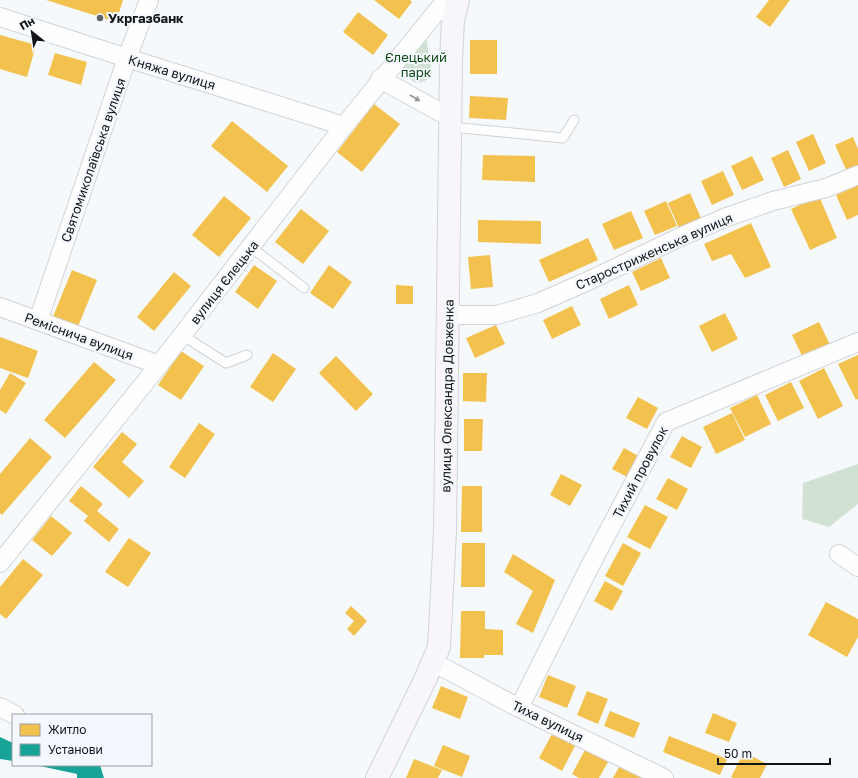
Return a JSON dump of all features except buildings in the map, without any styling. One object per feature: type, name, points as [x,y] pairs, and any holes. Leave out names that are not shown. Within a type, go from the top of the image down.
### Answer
[{"type":"main road","name":"вулиця Олександра Довженка","points":[[377,778],[426,680],[438,647],[445,532],[451,59],[453,21],[458,0]]},
{"type":"street","name":"Святомиколаївська вулиця","points":[[38,321],[127,58],[149,0]]},
{"type":"street","name":"вулиця Єлецька","points":[[0,562],[159,365],[380,79],[446,0]]},
{"type":"street","name":"Княжа вулиця","points":[[0,17],[344,126]]},
{"type":"street","points":[[380,79],[451,123]]},
{"type":"street","name":"Старостриженська вулиця","points":[[448,315],[497,315],[538,303],[726,217],[773,201],[826,188],[858,174]]},
{"type":"street","name":"Реміснича вулиця","points":[[0,307],[159,365]]},
{"type":"street","name":"Тихий провулок","points":[[519,708],[590,566],[666,422],[858,342]]},
{"type":"street","points":[[839,554],[858,567]]},
{"type":"street","name":"Тиха вулиця","points":[[433,662],[519,708],[664,778]]},
{"type":"street","points":[[0,707],[13,714]]},
{"type":"lane","points":[[451,123],[563,138],[574,120]]},
{"type":"lane","points":[[251,247],[304,288]]},
{"type":"lane","points":[[182,335],[226,363],[247,355]]},
{"type":"green space","name":"Єлецький парк","points":[[426,36],[432,75],[427,80],[418,83],[414,82],[406,75],[401,64]]},
{"type":"green space","points":[[858,464],[858,504],[829,527],[802,519],[803,483]]},
{"type":"place","name":"Укргазбанк","points":[[100,18]]}]
